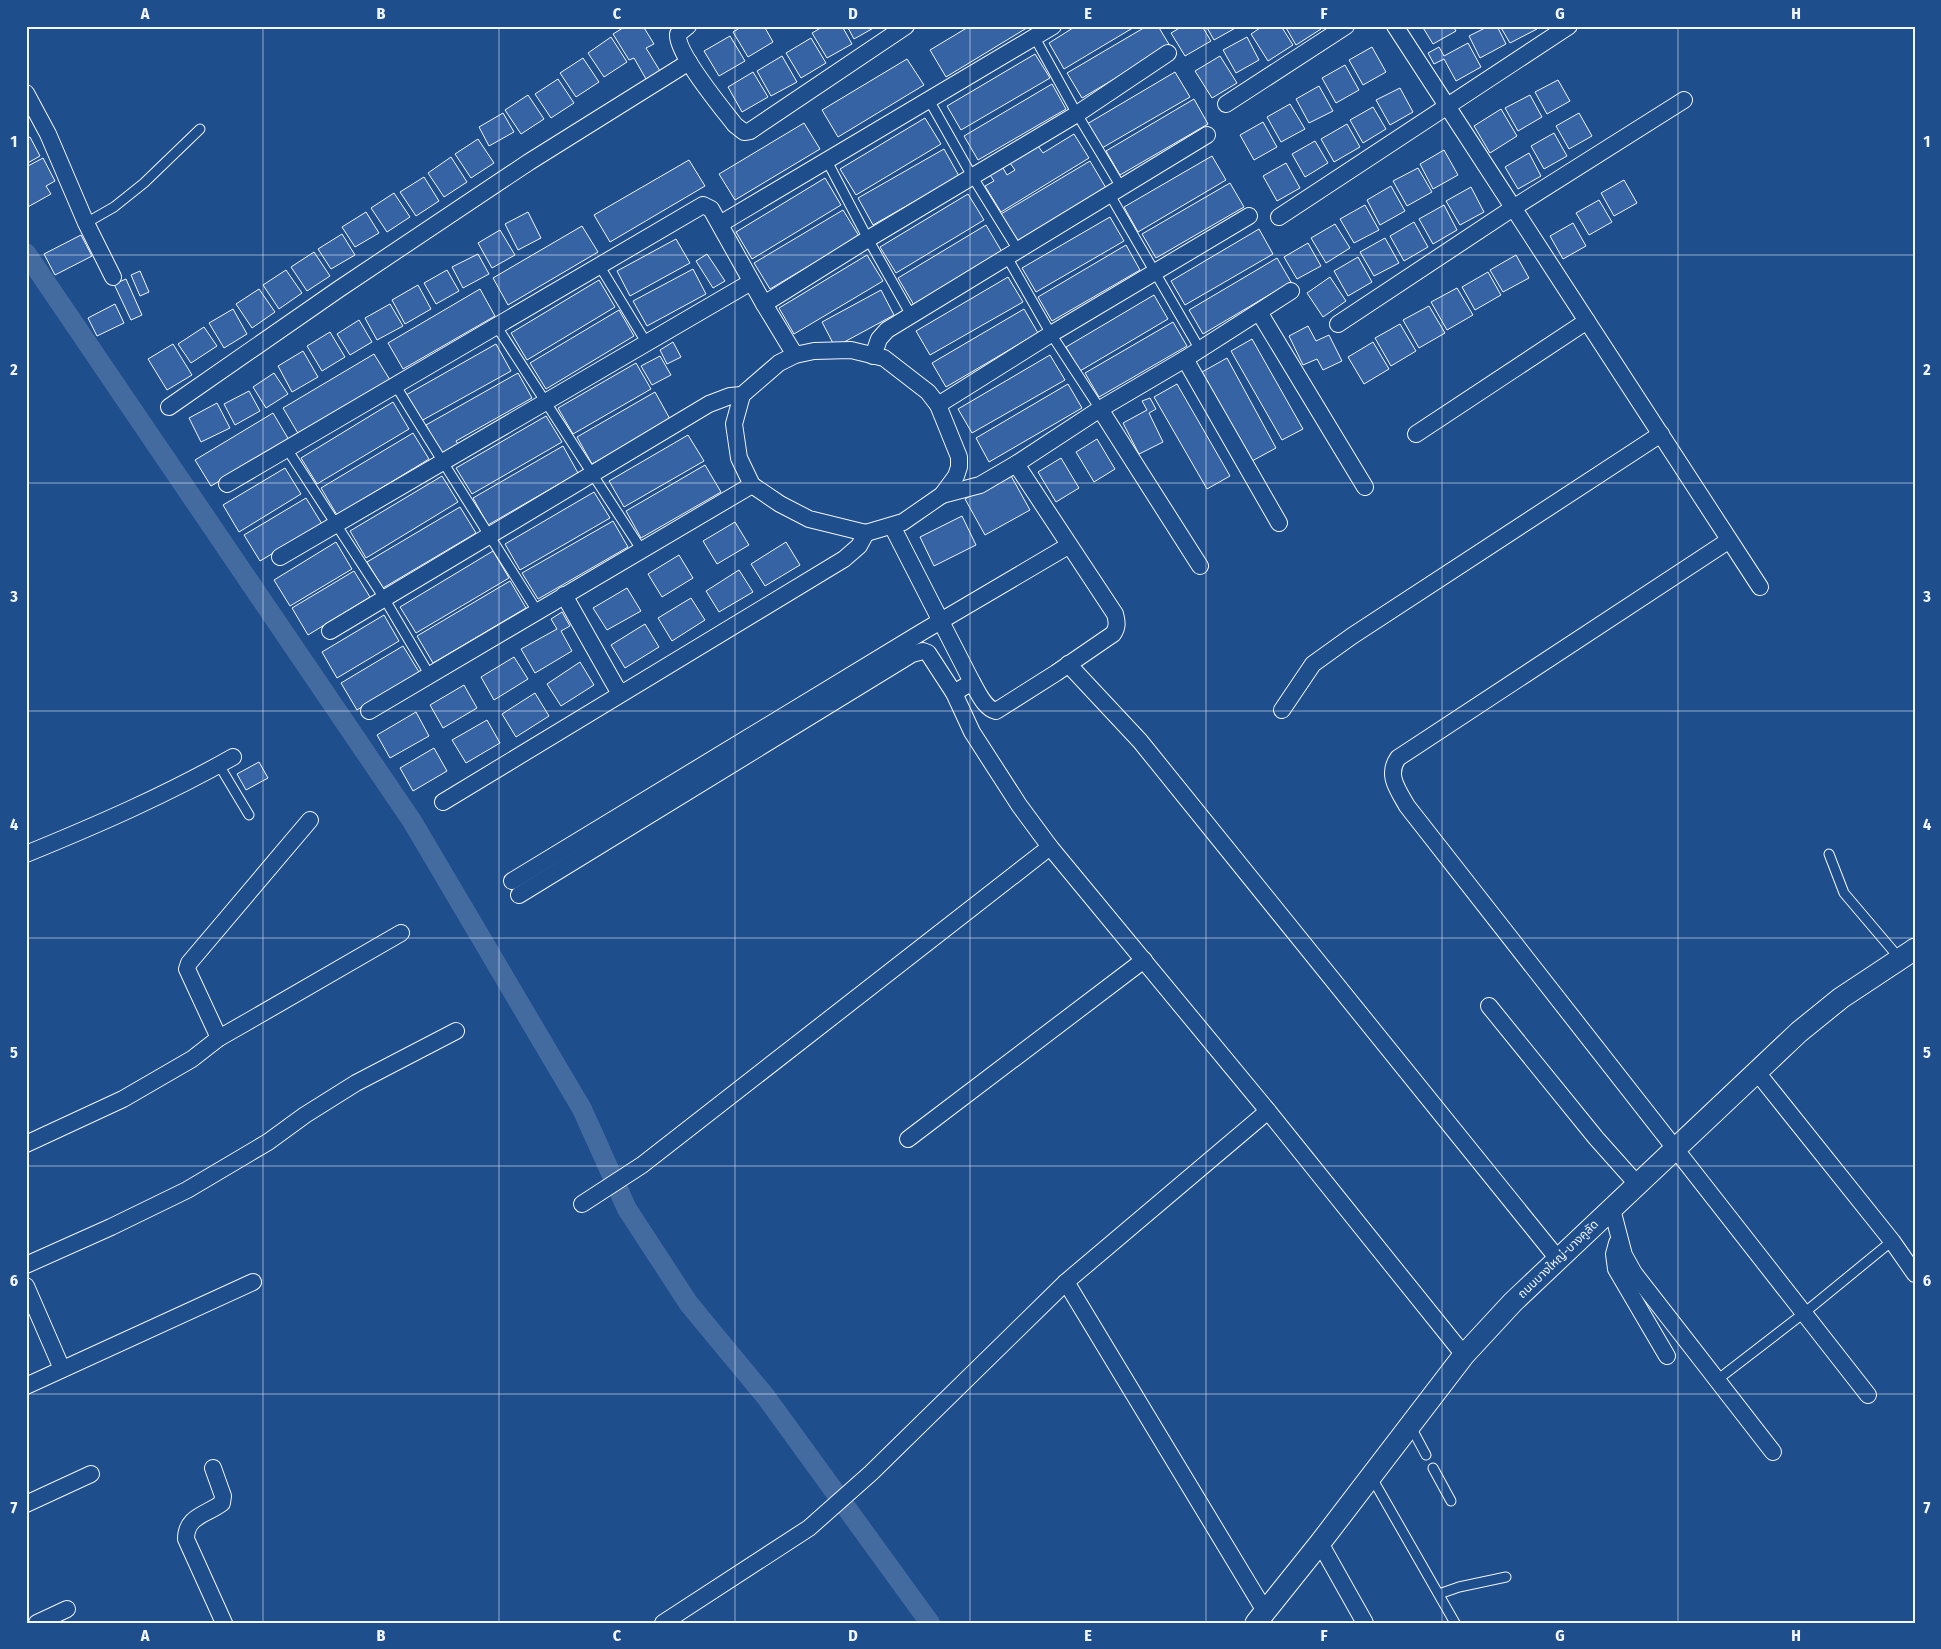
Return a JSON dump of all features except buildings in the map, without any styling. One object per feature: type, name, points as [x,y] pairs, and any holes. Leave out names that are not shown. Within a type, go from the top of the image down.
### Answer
[{"type":"street","points":[[688,26],[678,34],[678,39],[689,62],[735,126],[744,132],[750,131],[906,26]]},
{"type":"street","points":[[720,224],[1036,38],[1053,26]]},
{"type":"street","points":[[1226,104],[1346,26]]},
{"type":"street","points":[[1395,26],[1661,434],[1728,541],[1760,587]]},
{"type":"street","points":[[1279,218],[1569,26]]},
{"type":"street","points":[[764,304],[1076,114],[1168,53]]},
{"type":"street","points":[[169,407],[339,288],[529,162],[689,62]]},
{"type":"street","points":[[26,93],[48,134],[86,223],[113,277]]},
{"type":"street","points":[[1338,324],[1513,208],[1684,100]]},
{"type":"street","points":[[873,356],[880,339],[887,330],[1207,135]]},
{"type":"street","points":[[227,484],[703,205],[711,209],[751,282],[795,355]]},
{"type":"street","points":[[938,405],[1051,334],[1249,216]]},
{"type":"street","points":[[280,557],[751,282]]},
{"type":"street","points":[[942,495],[956,476],[959,467],[959,457],[938,405],[928,392],[884,358],[851,350],[814,350],[795,355],[779,363],[742,396],[734,424],[740,458],[752,485],[780,504],[809,519],[866,533],[903,522],[942,495],[980,484],[1016,464],[1100,409],[1185,359],[1199,348],[1292,291]]},
{"type":"street","points":[[1259,312],[1365,487]]},
{"type":"street","points":[[1416,434],[1587,321]]},
{"type":"street","points":[[1185,359],[1279,523]]},
{"type":"street","points":[[330,631],[708,404],[730,396],[742,396]]},
{"type":"street","points":[[1100,409],[1200,566]]},
{"type":"street","points":[[1282,710],[1313,664],[1352,636],[1661,434]]},
{"type":"street","points":[[892,526],[972,682],[985,704],[996,711],[1113,634],[1117,624],[1115,614],[1068,546],[1016,464]]},
{"type":"street","points":[[369,711],[752,485]]},
{"type":"street","points":[[443,802],[844,559],[859,546],[866,533]]},
{"type":"street","points":[[1728,541],[1405,752],[1393,765],[1392,775],[1407,806],[1868,1395]]},
{"type":"street","points":[[1068,546],[941,621],[516,888],[912,654],[923,651],[928,653],[954,693],[972,732],[1019,805],[1050,847],[1268,1111],[1464,1355]]},
{"type":"street","points":[[564,595],[620,694]]},
{"type":"street","points":[[1068,664],[1140,741],[1558,1259]]},
{"type":"street","points":[[954,693],[972,682]]},
{"type":"street","points":[[26,854],[111,819],[192,780],[226,761]]},
{"type":"street","points":[[219,1038],[187,969],[189,963],[310,820]]},
{"type":"street","points":[[588,1200],[625,1177],[1050,847]]},
{"type":"street","points":[[26,1144],[123,1099],[192,1059],[219,1038],[401,933]]},
{"type":"street","name":"ถนนบางใหญ่-บางคูลัด","points":[[1261,1617],[1464,1355],[1513,1302],[1798,1032],[1841,998],[1907,954]]},
{"type":"street","points":[[908,1139],[1144,960]]},
{"type":"street","points":[[1490,1006],[1596,1138],[1637,1184]]},
{"type":"street","points":[[26,1265],[187,1190],[268,1142],[305,1115],[356,1083],[456,1031]]},
{"type":"street","points":[[1756,1071],[1892,1241],[1915,1274]]},
{"type":"street","points":[[663,1623],[809,1528],[872,1473],[1066,1282],[1268,1111]]},
{"type":"street","points":[[1612,1208],[1624,1255],[1634,1273],[1773,1452]]},
{"type":"street","points":[[1619,1238],[1614,1254],[1616,1269],[1668,1356]]},
{"type":"street","points":[[26,1386],[253,1282]]},
{"type":"street","points":[[1066,1282],[1261,1617]]},
{"type":"street","points":[[26,1286],[62,1370]]},
{"type":"street","points":[[213,1468],[223,1496],[222,1503],[188,1524],[186,1539],[224,1623]]},
{"type":"street","points":[[26,1504],[91,1474]]},
{"type":"street","points":[[1320,1543],[1366,1623]]},
{"type":"street","points":[[37,1623],[67,1609]]},
{"type":"lane","points":[[1036,38],[1116,191],[1155,271],[1199,348]]},
{"type":"lane","points":[[929,100],[1013,254],[1051,334],[1100,409]]},
{"type":"lane","points":[[86,223],[114,207],[144,183],[200,129]]},
{"type":"lane","points":[[828,161],[868,239],[911,315]]},
{"type":"lane","points":[[599,265],[646,342]]},
{"type":"lane","points":[[497,327],[641,549]]},
{"type":"lane","points":[[396,386],[442,463],[491,536],[537,611]]},
{"type":"lane","points":[[287,449],[384,598],[429,674]]},
{"type":"lane","points":[[226,761],[250,815]]},
{"type":"lane","points":[[1828,854],[1844,893],[1907,954]]},
{"type":"lane","points":[[1717,1380],[1804,1313],[1892,1241]]},
{"type":"lane","points":[[1410,1425],[1426,1455]]},
{"type":"lane","points":[[1433,1468],[1451,1501]]},
{"type":"lane","points":[[1370,1476],[1455,1623]]},
{"type":"lane","points":[[1438,1594],[1459,1587],[1506,1577]]},
{"type":"waterway","points":[[26,253],[412,821],[582,1109],[627,1209],[689,1304],[766,1397],[930,1623]]}]
